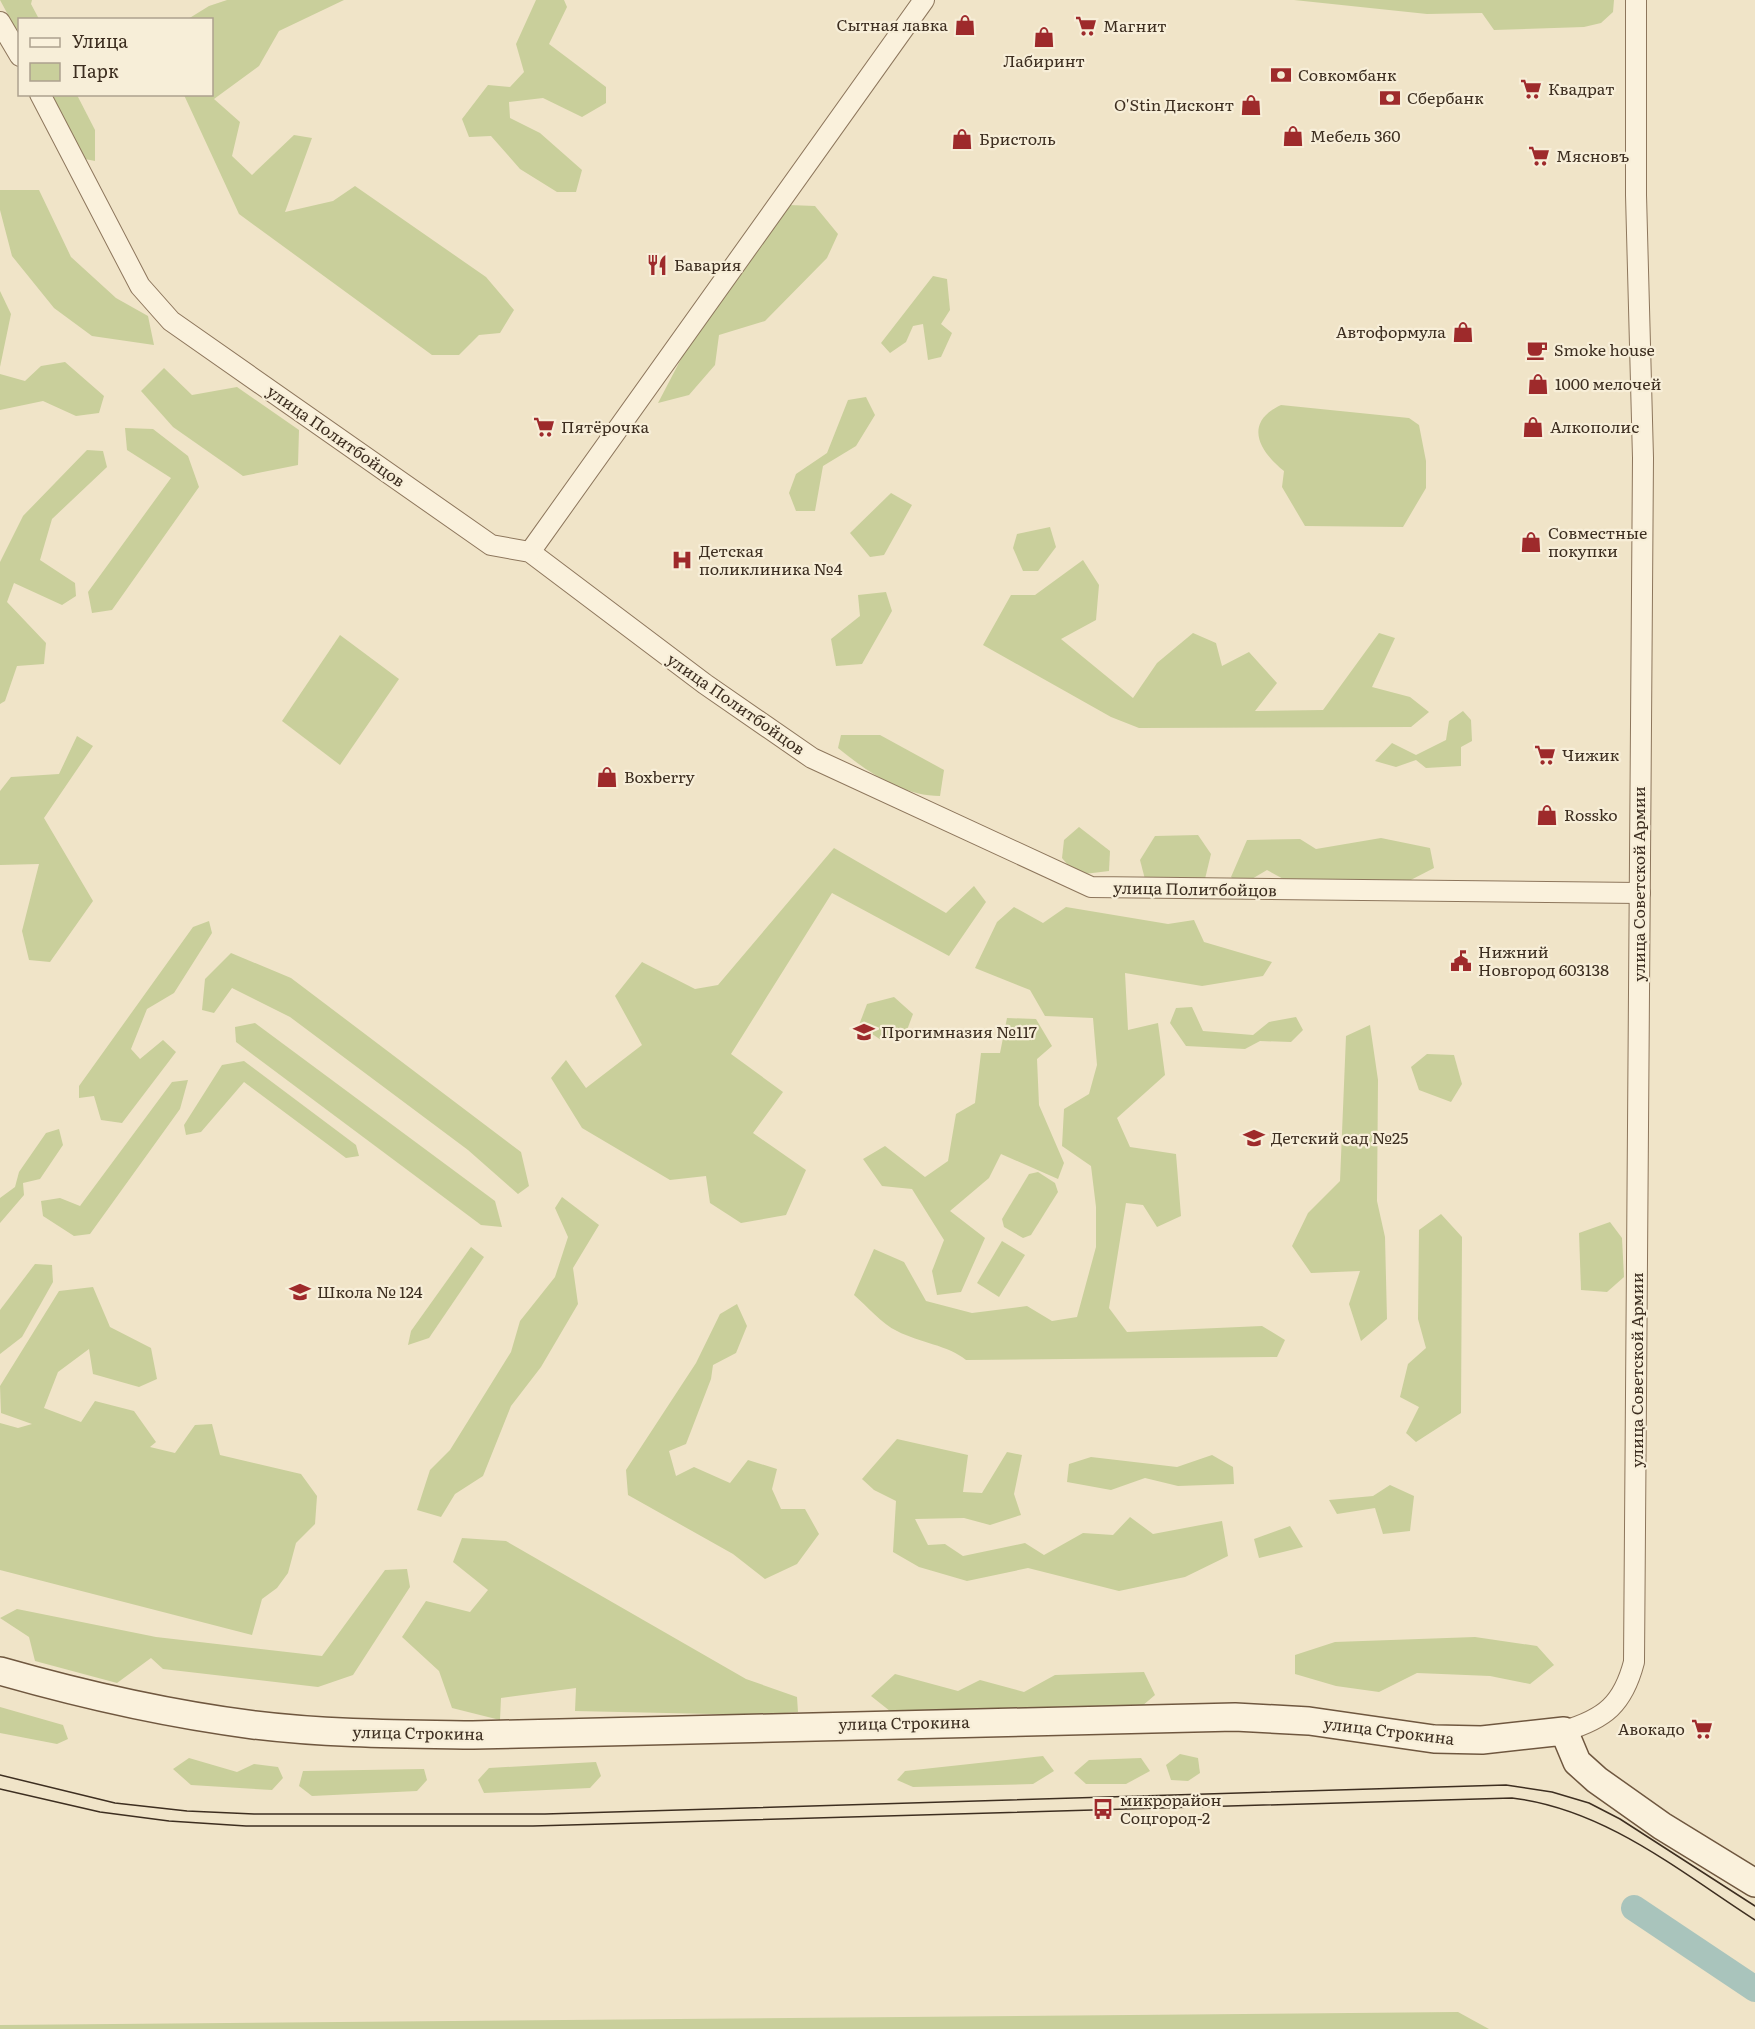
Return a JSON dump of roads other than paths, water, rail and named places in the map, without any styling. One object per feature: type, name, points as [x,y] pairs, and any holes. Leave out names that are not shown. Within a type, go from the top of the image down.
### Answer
[{"type":"street","points":[[530,552],[924,0]]},
{"type":"street","name":"улица Советской Армии","points":[[1564,1731],[1587,1725],[1616,1703],[1628,1687],[1634,1662],[1643,458],[1635,149],[1636,0]]},
{"type":"street","points":[[0,21],[18,52]]},
{"type":"street","name":"улица Политбойцов","points":[[41,96],[140,286],[171,321],[491,545],[530,552],[705,684],[812,758],[1090,887],[1640,893]]},
{"type":"street","name":"улица Строкина","points":[[0,1671],[133,1705],[255,1725],[362,1734],[473,1735],[1234,1717],[1309,1720],[1434,1739],[1482,1740],[1564,1731]]},
{"type":"street","points":[[1564,1731],[1577,1762],[1597,1780],[1662,1826],[1755,1883]]},
{"type":"waterway","points":[[1634,1908],[1755,1989]]},
{"type":"tram line","points":[[0,1775],[115,1803],[187,1811],[254,1814],[545,1814],[1506,1785],[1552,1792],[1589,1803],[1620,1819],[1755,1906]]},
{"type":"tram line","points":[[0,1789],[100,1812],[169,1821],[246,1826],[533,1826],[1512,1798],[1546,1804],[1610,1829],[1669,1863],[1755,1920]]},
{"type":"place","name":"Сытная лавка","points":[[965,25]]},
{"type":"place","name":"Магнит","points":[[1086,26]]},
{"type":"place","name":"Лабиринт","points":[[1044,37]]},
{"type":"place","name":"Совкомбанк","points":[[1281,75]]},
{"type":"place","name":"Квадрат","points":[[1531,89]]},
{"type":"place","name":"Сбербанк","points":[[1390,98]]},
{"type":"place","name":"O'Stin Дисконт","points":[[1251,105]]},
{"type":"place","name":"Мебель 360","points":[[1293,136]]},
{"type":"place","name":"Бристоль","points":[[962,139]]},
{"type":"place","name":"Мясновъ","points":[[1539,156]]},
{"type":"place","name":"Бавария","points":[[657,265]]},
{"type":"place","name":"Автоформула","points":[[1463,332]]},
{"type":"place","name":"Smoke house","points":[[1537,350]]},
{"type":"place","name":"1000 мелочей","points":[[1538,384]]},
{"type":"place","name":"Пятёрочка","points":[[544,427]]},
{"type":"place","name":"Алкополис","points":[[1533,427]]},
{"type":"place","name":"Совместные покупки","points":[[1531,542]]},
{"type":"place","name":"Детская поликлиника №4","points":[[682,560]]},
{"type":"place","name":"Чижик","points":[[1545,755]]},
{"type":"place","name":"Boxberry","points":[[607,777]]},
{"type":"place","name":"Rossko","points":[[1547,815]]},
{"type":"place","name":"Нижний Новгород 603138","points":[[1461,961]]},
{"type":"place","name":"Прогимназия №117","points":[[864,1032]]},
{"type":"place","name":"Детский сад №25","points":[[1254,1138]]},
{"type":"place","name":"Школа № 124","points":[[300,1292]]},
{"type":"place","name":"Авокадо","points":[[1702,1729]]},
{"type":"place","name":"микрорайон Соцгород-2","points":[[1103,1809]]}]
